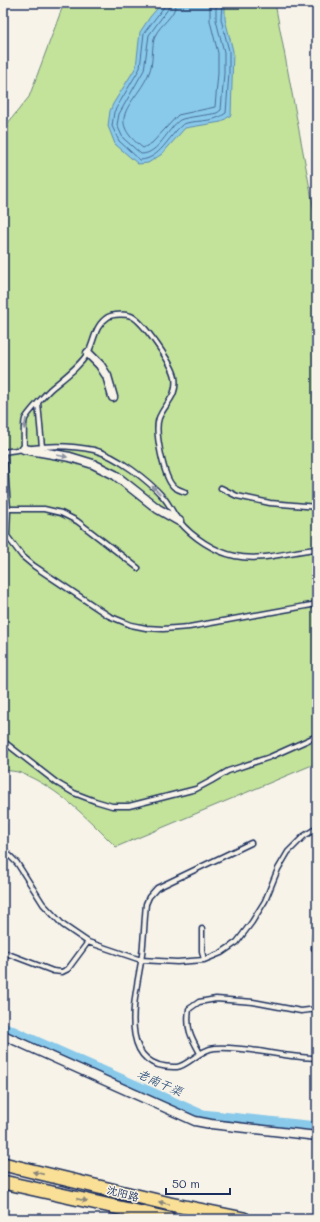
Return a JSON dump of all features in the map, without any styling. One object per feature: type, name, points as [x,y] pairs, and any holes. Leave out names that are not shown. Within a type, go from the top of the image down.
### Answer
[{"type":"main road","name":"沈阳路","points":[[3,1164],[170,1204],[200,1215],[244,1219]]},
{"type":"main road","name":"沈阳路","points":[[3,1182],[169,1219]]},
{"type":"street","points":[[88,353],[100,365],[107,376],[113,397]]},
{"type":"street","points":[[24,449],[93,464],[115,475],[158,509],[179,521]]},
{"type":"street","points":[[3,1035],[195,1121],[317,1136]]},
{"type":"lane","points":[[24,449],[25,419],[51,388],[74,369],[88,353],[99,324],[109,316],[132,316],[146,328],[172,369],[175,378],[174,389],[169,403],[157,425],[158,438],[166,475],[173,487],[185,492]]},
{"type":"lane","points":[[38,403],[42,447]]},
{"type":"lane","points":[[7,536],[8,509],[4,451],[68,446],[95,451],[119,461],[146,480],[164,499],[179,521],[197,538],[217,549],[234,556],[250,558],[317,549]]},
{"type":"lane","points":[[221,488],[237,496],[270,503],[317,507]]},
{"type":"lane","points":[[3,508],[44,509],[61,513],[77,521],[138,568]]},
{"type":"lane","points":[[3,530],[22,556],[34,566],[109,616],[131,625],[163,629],[189,627],[317,604]]},
{"type":"lane","points":[[3,741],[57,783],[74,793],[112,806],[129,806],[196,789],[228,771],[270,757],[317,736]]},
{"type":"lane","points":[[3,824],[3,835]]},
{"type":"lane","points":[[3,849],[17,863],[43,904],[63,925],[88,942],[141,960],[177,962],[204,960],[221,953],[237,942],[265,901],[278,869],[288,852],[304,836],[317,828]]},
{"type":"lane","points":[[251,843],[157,888],[149,897],[146,904],[141,960],[135,992],[135,1042],[140,1051],[150,1061],[162,1066],[179,1067],[200,1053],[212,1048],[229,1048],[317,1058]]},
{"type":"lane","points":[[314,948],[317,917]]},
{"type":"lane","points":[[202,929],[202,951],[204,960]]},
{"type":"lane","points":[[3,952],[53,971],[62,972],[68,970],[88,942]]},
{"type":"lane","points":[[200,1053],[191,1038],[187,1022],[189,1010],[199,1002],[216,999],[254,1002],[301,1012],[317,1009]]},
{"type":"green space","points":[[64,3],[275,3],[317,226],[317,763],[116,847],[72,805],[48,787],[21,773],[3,770],[3,129],[29,97]]},
{"type":"water","points":[[162,3],[225,3],[225,19],[233,51],[231,115],[221,122],[185,128],[162,154],[148,163],[138,164],[115,144],[108,126],[110,111],[136,67],[140,32]]},
{"type":"waterway","name":"老南干渠","points":[[3,1026],[202,1114],[317,1126]]}]
